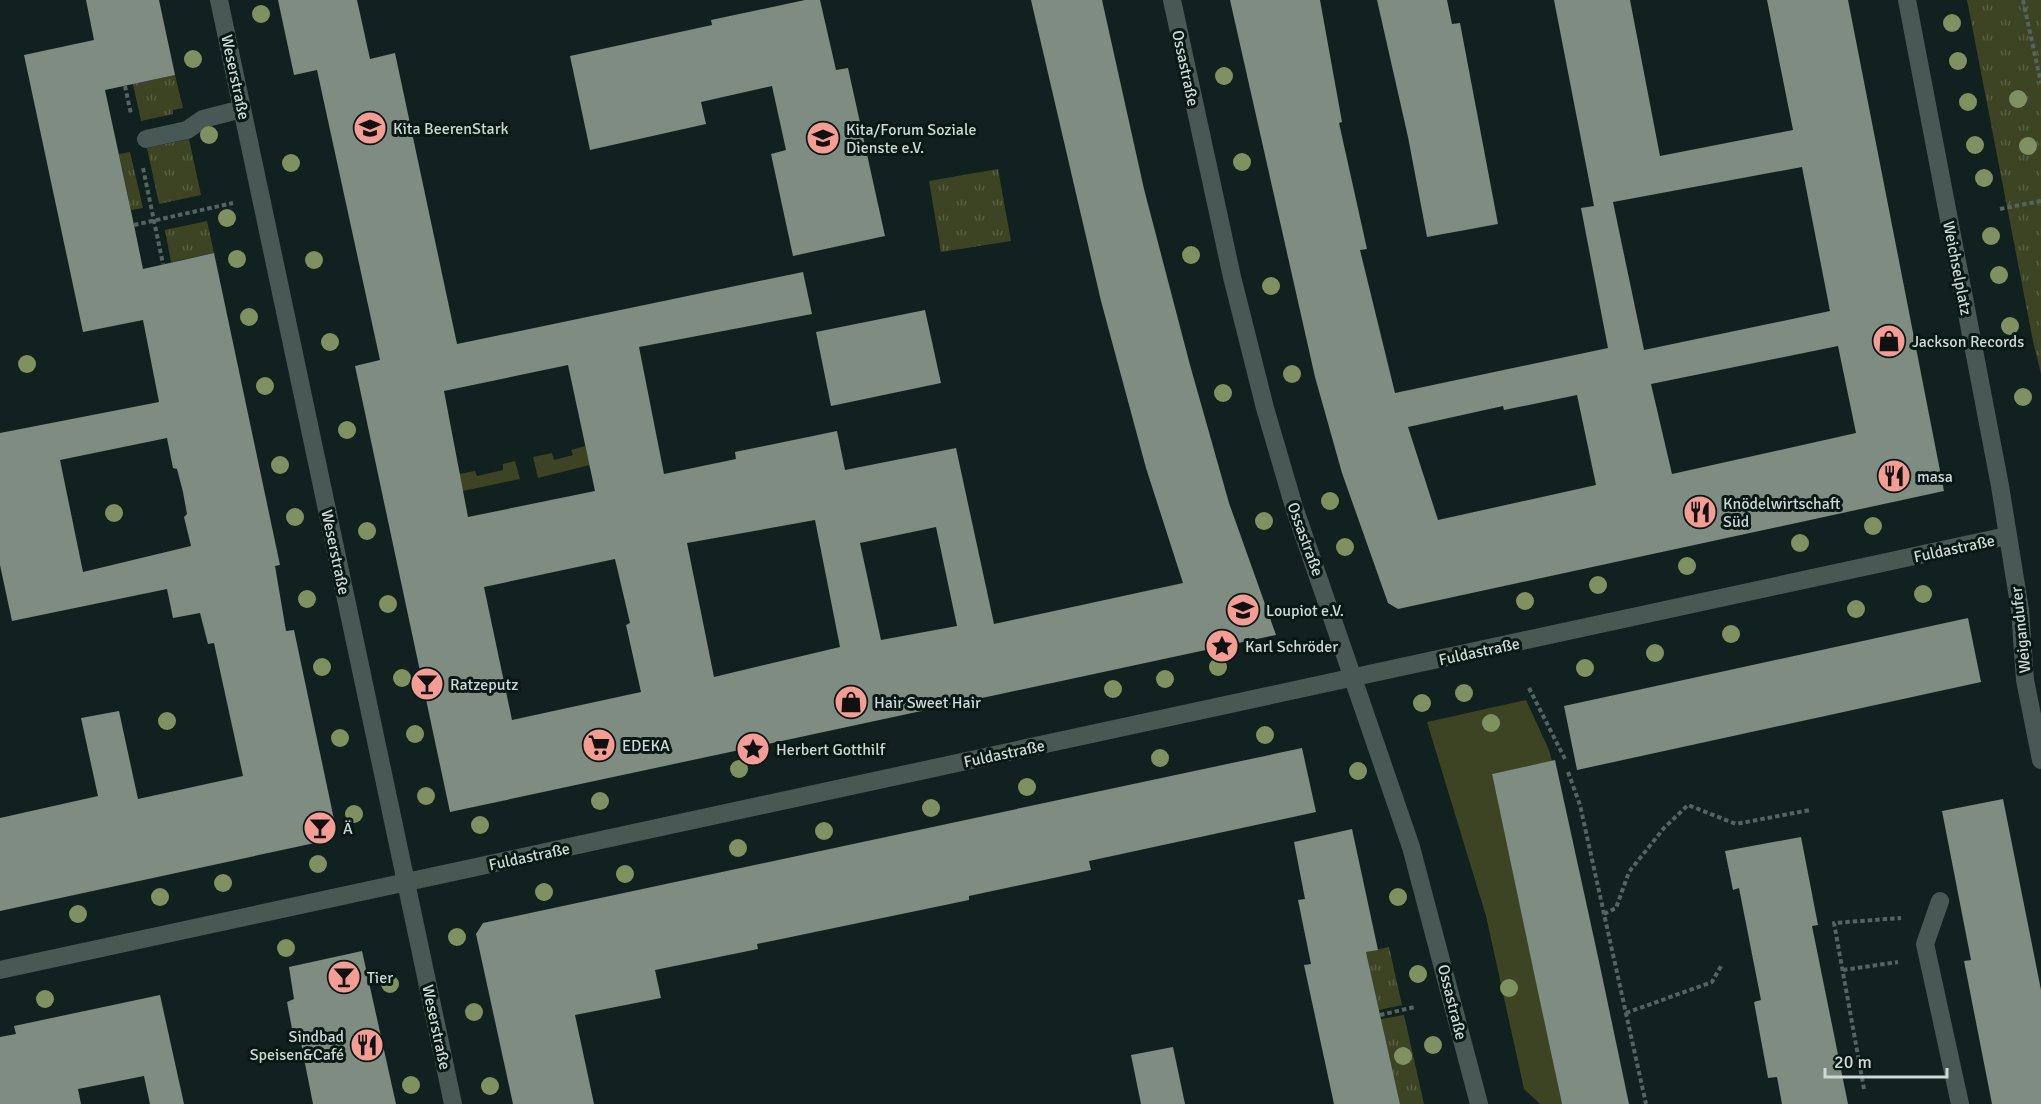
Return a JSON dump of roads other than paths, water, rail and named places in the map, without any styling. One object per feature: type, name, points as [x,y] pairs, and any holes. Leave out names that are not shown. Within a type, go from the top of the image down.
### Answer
[{"type":"street","name":"Weserstraße","points":[[219,0],[453,1104]]},
{"type":"street","name":"Ossastraße","points":[[1172,0],[1232,277],[1265,408],[1294,507],[1411,847],[1479,1104]]},
{"type":"street","name":"Weichselplatz","points":[[1907,0],[2007,536]]},
{"type":"street","points":[[146,139],[187,130],[203,119],[242,109]]},
{"type":"street","name":"Fuldastraße","points":[[0,970],[2007,536]]},
{"type":"street","name":"Weigandufer","points":[[2007,536],[2020,610],[2025,680],[2041,760]]},
{"type":"street","points":[[1937,908],[1925,944],[1960,1104]]},
{"type":"place","name":"Kita BeerenStark","points":[[370,128]]},
{"type":"place","name":"Kita/Forum Soziale Dienste e.V.","points":[[823,138]]},
{"type":"place","name":"Jackson Records","points":[[1889,341]]},
{"type":"place","name":"masa","points":[[1894,476]]},
{"type":"place","name":"Knödelwirtschaft Süd","points":[[1700,512]]},
{"type":"place","name":"Loupiot e.V.","points":[[1243,610]]},
{"type":"place","name":"Karl Schröder","points":[[1222,646]]},
{"type":"place","name":"Ratzeputz","points":[[427,684]]},
{"type":"place","name":"Hair Sweet Hair","points":[[851,702]]},
{"type":"place","name":"EDEKA","points":[[599,745]]},
{"type":"place","name":"Herbert Gotthilf","points":[[753,749]]},
{"type":"place","name":"Ä","points":[[320,828]]},
{"type":"place","name":"Tier","points":[[344,977]]},
{"type":"place","name":"Sindbad Speisen&Café","points":[[367,1045]]}]
